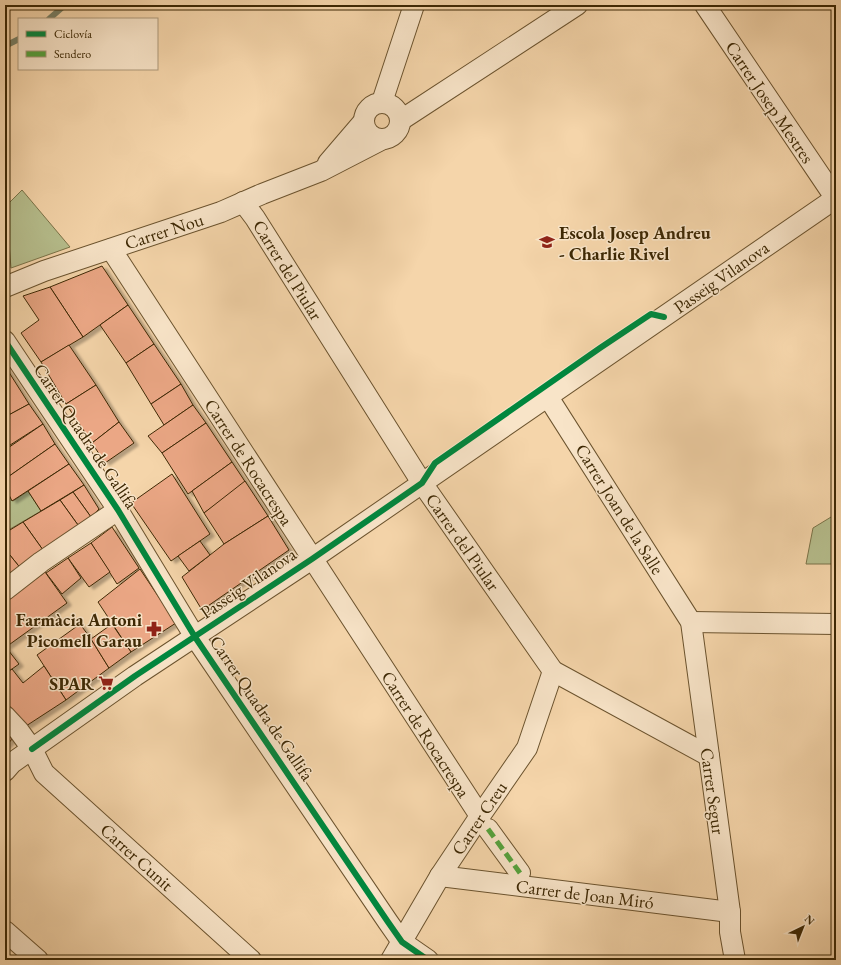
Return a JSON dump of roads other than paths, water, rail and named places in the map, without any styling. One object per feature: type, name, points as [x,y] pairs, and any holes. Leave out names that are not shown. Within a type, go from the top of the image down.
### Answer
[{"type":"street","points":[[382,102],[414,5]]},
{"type":"street","points":[[401,120],[577,5]]},
{"type":"street","name":"Carrer Josep Mestres","points":[[704,5],[836,199]]},
{"type":"street","points":[[382,102],[389,103],[394,107],[401,120],[400,126],[396,133],[391,137],[383,139],[377,138],[369,133],[365,128],[364,120],[365,114],[369,108],[374,104],[382,102]]},
{"type":"street","name":"Carrer Nou","points":[[321,171],[364,120]]},
{"type":"street","name":"Carrer Nou","points":[[5,287],[44,272],[221,212],[321,171],[383,139]]},
{"type":"street","name":"Passeig Vilanova","points":[[5,772],[12,764],[32,749],[135,676],[312,559],[836,199]]},
{"type":"street","name":"Carrer del Piular","points":[[243,202],[255,218],[422,483],[553,670],[709,756]]},
{"type":"street","name":"Carrer de Rocacrespa","points":[[111,249],[484,822],[520,873]]},
{"type":"street","name":"Carrer Quadra de Gallifa","points":[[5,341],[118,510],[195,637],[402,942],[428,960]]},
{"type":"street","name":"Carrer Joan de la Salle","points":[[548,396],[691,622]]},
{"type":"street","points":[[5,590],[41,562],[118,510]]},
{"type":"street","points":[[691,622],[836,624]]},
{"type":"street","name":"Carrer Segur","points":[[691,622],[730,912],[730,932],[735,960]]},
{"type":"street","name":"Carrer Creu","points":[[391,960],[440,876],[484,822],[527,748],[553,670]]},
{"type":"street","name":"Carrer Cunit","points":[[5,716],[19,731],[32,749],[44,773],[251,960]]},
{"type":"street","name":"Carrer de Joan Miró","points":[[440,876],[730,912]]},
{"type":"street","points":[[5,931],[38,960]]},
{"type":"waterway","points":[[50,18],[65,5]]},
{"type":"waterway","points":[[5,46],[18,40]]},
{"type":"place","name":"Escola Josep Andreu - Charlie Rivel","points":[[547,242]]},
{"type":"place","name":"Farmàcia Antoni Picomell Garau","points":[[154,629]]},
{"type":"place","name":"SPAR","points":[[106,683]]}]
